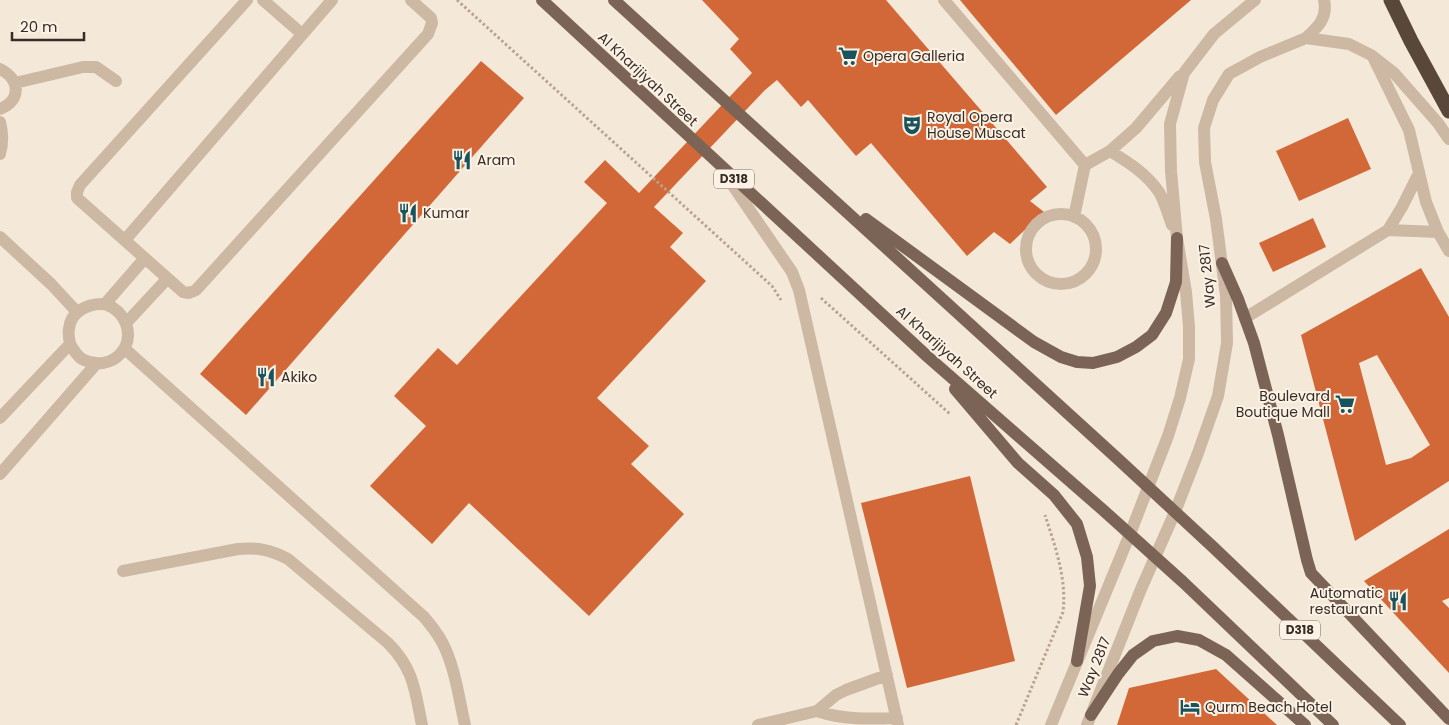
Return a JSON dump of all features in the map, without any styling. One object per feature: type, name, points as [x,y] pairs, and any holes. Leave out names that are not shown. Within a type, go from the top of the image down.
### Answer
[{"type":"highway","points":[[1390,0],[1449,111]]},
{"type":"main road","name":"Al Kharijiyah Street","points":[[542,0],[928,356],[1184,582],[1333,725]]},
{"type":"main road","name":"D318","points":[[614,0],[1148,487],[1400,725]]},
{"type":"main road","points":[[813,181],[1034,342],[1060,357],[1077,362],[1093,363],[1117,357],[1136,347],[1152,335],[1166,313],[1176,282],[1177,238]]},
{"type":"main road","points":[[1222,263],[1254,343],[1311,573],[1449,719]]},
{"type":"main road","points":[[928,356],[1018,464],[1054,495],[1077,524],[1087,557],[1090,586],[1078,661]]},
{"type":"main road","points":[[1089,720],[1118,674],[1133,655],[1152,641],[1177,636],[1199,640],[1226,655],[1305,725]]},
{"type":"street","points":[[247,0],[80,185],[77,192],[77,198],[183,292],[189,293],[196,290],[428,34],[432,23],[431,18],[411,0]]},
{"type":"street","points":[[263,0],[302,34]]},
{"type":"street","points":[[125,240],[332,0]]},
{"type":"street","points":[[944,0],[1085,165]]},
{"type":"street","name":"Way 2817","points":[[1051,725],[1130,534],[1168,436],[1180,398],[1189,359],[1186,292],[1177,238],[1171,171],[1170,124],[1184,73],[1214,34],[1255,0]]},
{"type":"street","points":[[1306,38],[1320,26],[1326,8],[1324,0]]},
{"type":"street","points":[[1306,38],[1349,44],[1371,55],[1394,73],[1449,138]]},
{"type":"street","name":"Way 2817","points":[[1089,720],[1175,512],[1218,396],[1227,343],[1226,296],[1216,219],[1205,162],[1204,128],[1213,100],[1229,74],[1260,57],[1306,38]]},
{"type":"street","points":[[1371,55],[1409,130],[1426,202],[1438,232],[1449,251]]},
{"type":"street","points":[[15,84],[84,67],[96,67],[116,81]]},
{"type":"street","points":[[0,69],[9,73],[15,84],[15,96],[8,106],[0,109]]},
{"type":"street","points":[[1074,217],[1085,165],[1110,151],[1136,128],[1184,73]]},
{"type":"street","points":[[0,122],[3,146],[0,154]]},
{"type":"street","points":[[1110,151],[1131,164],[1159,192],[1177,238]]},
{"type":"street","points":[[718,164],[792,272],[800,290],[898,722],[850,718],[828,715],[817,711]]},
{"type":"street","points":[[1245,318],[1340,263],[1388,230],[1419,173]]},
{"type":"street","points":[[1057,214],[1074,217],[1082,221],[1089,228],[1094,239],[1096,251],[1094,261],[1081,278],[1070,284],[1051,284],[1039,277],[1031,268],[1026,255],[1028,236],[1035,226],[1045,218],[1057,214]]},
{"type":"street","points":[[1388,230],[1438,232]]},
{"type":"street","points":[[0,238],[51,284],[77,312]]},
{"type":"street","points":[[105,304],[145,258]]},
{"type":"street","points":[[127,322],[167,279]]},
{"type":"street","points":[[90,304],[105,304],[118,310],[127,322],[129,336],[125,349],[113,361],[96,364],[80,358],[70,344],[69,327],[77,312],[90,304]]},
{"type":"street","points":[[0,418],[70,344]]},
{"type":"street","points":[[125,349],[424,617],[443,643],[465,725]]},
{"type":"street","points":[[0,474],[96,364]]},
{"type":"street","points":[[123,571],[251,548],[264,549],[288,559],[397,652],[410,674],[422,725]]},
{"type":"street","points":[[758,725],[817,711],[826,702],[846,690],[887,676]]},
{"type":"path","points":[[457,0],[772,286],[782,304]]},
{"type":"path","points":[[821,298],[952,416]]},
{"type":"path","points":[[1016,725],[1064,612],[1065,597],[1061,574],[1054,543],[1042,507]]},
{"type":"building","points":[[702,0],[886,0],[1047,187],[1030,201],[1044,212],[1010,244],[994,232],[967,256],[871,143],[856,156],[808,100],[801,107],[777,80],[765,90],[654,207],[683,233],[670,247],[706,281],[597,398],[649,446],[631,464],[684,514],[589,616],[469,503],[432,544],[370,486],[426,426],[394,396],[438,348],[457,365],[607,203],[584,182],[605,160],[639,193],[752,73],[730,49],[739,39]]},
{"type":"building","points":[[960,0],[1191,0],[1056,115]]},
{"type":"building","points":[[481,61],[524,98],[246,415],[200,374]]},
{"type":"building","points":[[1348,118],[1371,169],[1299,201],[1276,151]]},
{"type":"building","points":[[1313,218],[1326,247],[1273,272],[1259,243]]},
{"type":"building","name":"Boulevard Boutique Mall","points":[[1421,268],[1449,317],[1449,481],[1355,541],[1301,335]],"holes":[[[1377,355],[1430,445],[1411,458],[1386,465],[1359,363]]]},
{"type":"building","points":[[970,476],[1015,661],[907,688],[861,503]]},
{"type":"building","points":[[1449,529],[1449,598],[1442,601],[1449,608],[1449,673],[1364,581]]},
{"type":"building","name":"Qurm Beach Hotel","points":[[1216,669],[1277,725],[1117,725],[1129,688]]},
{"type":"place","name":"Opera Galleria","points":[[848,56]]},
{"type":"place","name":"Royal Opera House Muscat","points":[[912,125]]},
{"type":"place","name":"Aram","points":[[462,160]]},
{"type":"place","name":"Kumar","points":[[408,213]]},
{"type":"place","name":"Akiko","points":[[266,377]]},
{"type":"place","name":"Boulevard Boutique Mall","points":[[1345,404]]},
{"type":"place","name":"Automatic restaurant","points":[[1398,601]]},
{"type":"place","name":"Qurm Beach Hotel","points":[[1190,707]]}]
